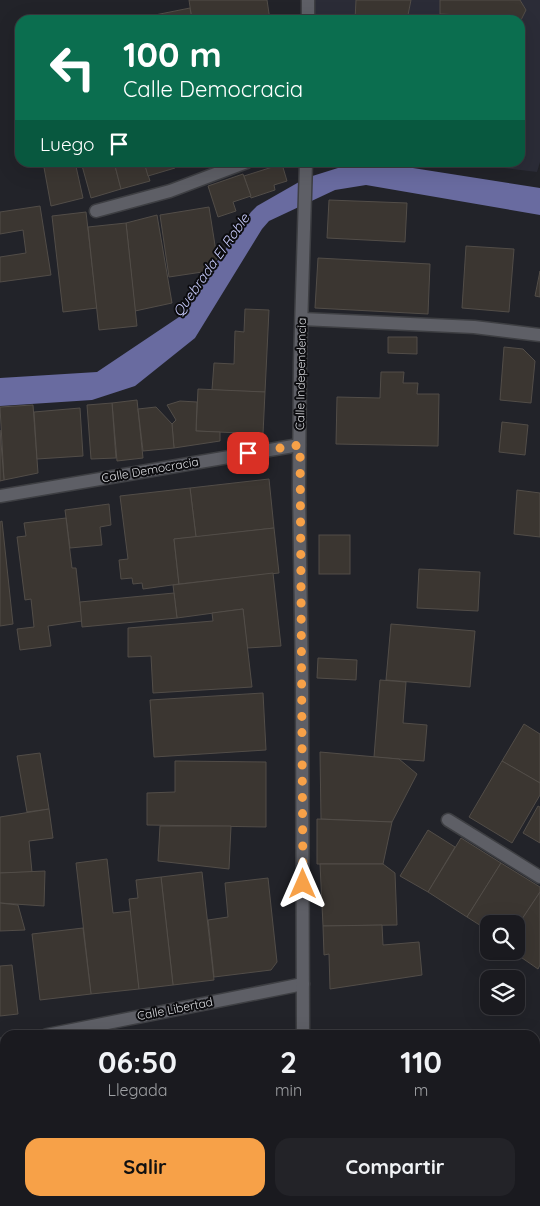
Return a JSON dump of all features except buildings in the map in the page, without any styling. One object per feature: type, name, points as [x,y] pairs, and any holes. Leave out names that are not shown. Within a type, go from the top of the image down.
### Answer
[{"type":"street","points":[[308,0],[308,15]]},
{"type":"street","points":[[96,211],[170,191],[234,167]]},
{"type":"street","name":"Calle Independencia","points":[[303,1030],[300,445],[306,169]]},
{"type":"street","points":[[302,319],[474,327],[540,335]]},
{"type":"street","name":"Calle Democracia","points":[[0,496],[300,445]]},
{"type":"street","points":[[448,820],[540,877]]},
{"type":"street","name":"Calle Libertad","points":[[72,1030],[303,984]]},
{"type":"shaded area","points":[[308,0],[540,0],[540,162],[537,172],[496,167],[525,167],[525,15],[308,15]]},
{"type":"water","points":[[341,167],[406,167],[540,188],[540,215],[366,185],[335,190],[269,221],[262,229],[195,338],[135,386],[92,400],[0,406],[0,378],[97,372],[179,317],[251,212],[257,206],[306,178]]},
{"type":"route","points":[[248,453],[300,445],[303,884]]},
{"type":"water label","name":"Quebrada El Roble","points":[[211,265]]}]
